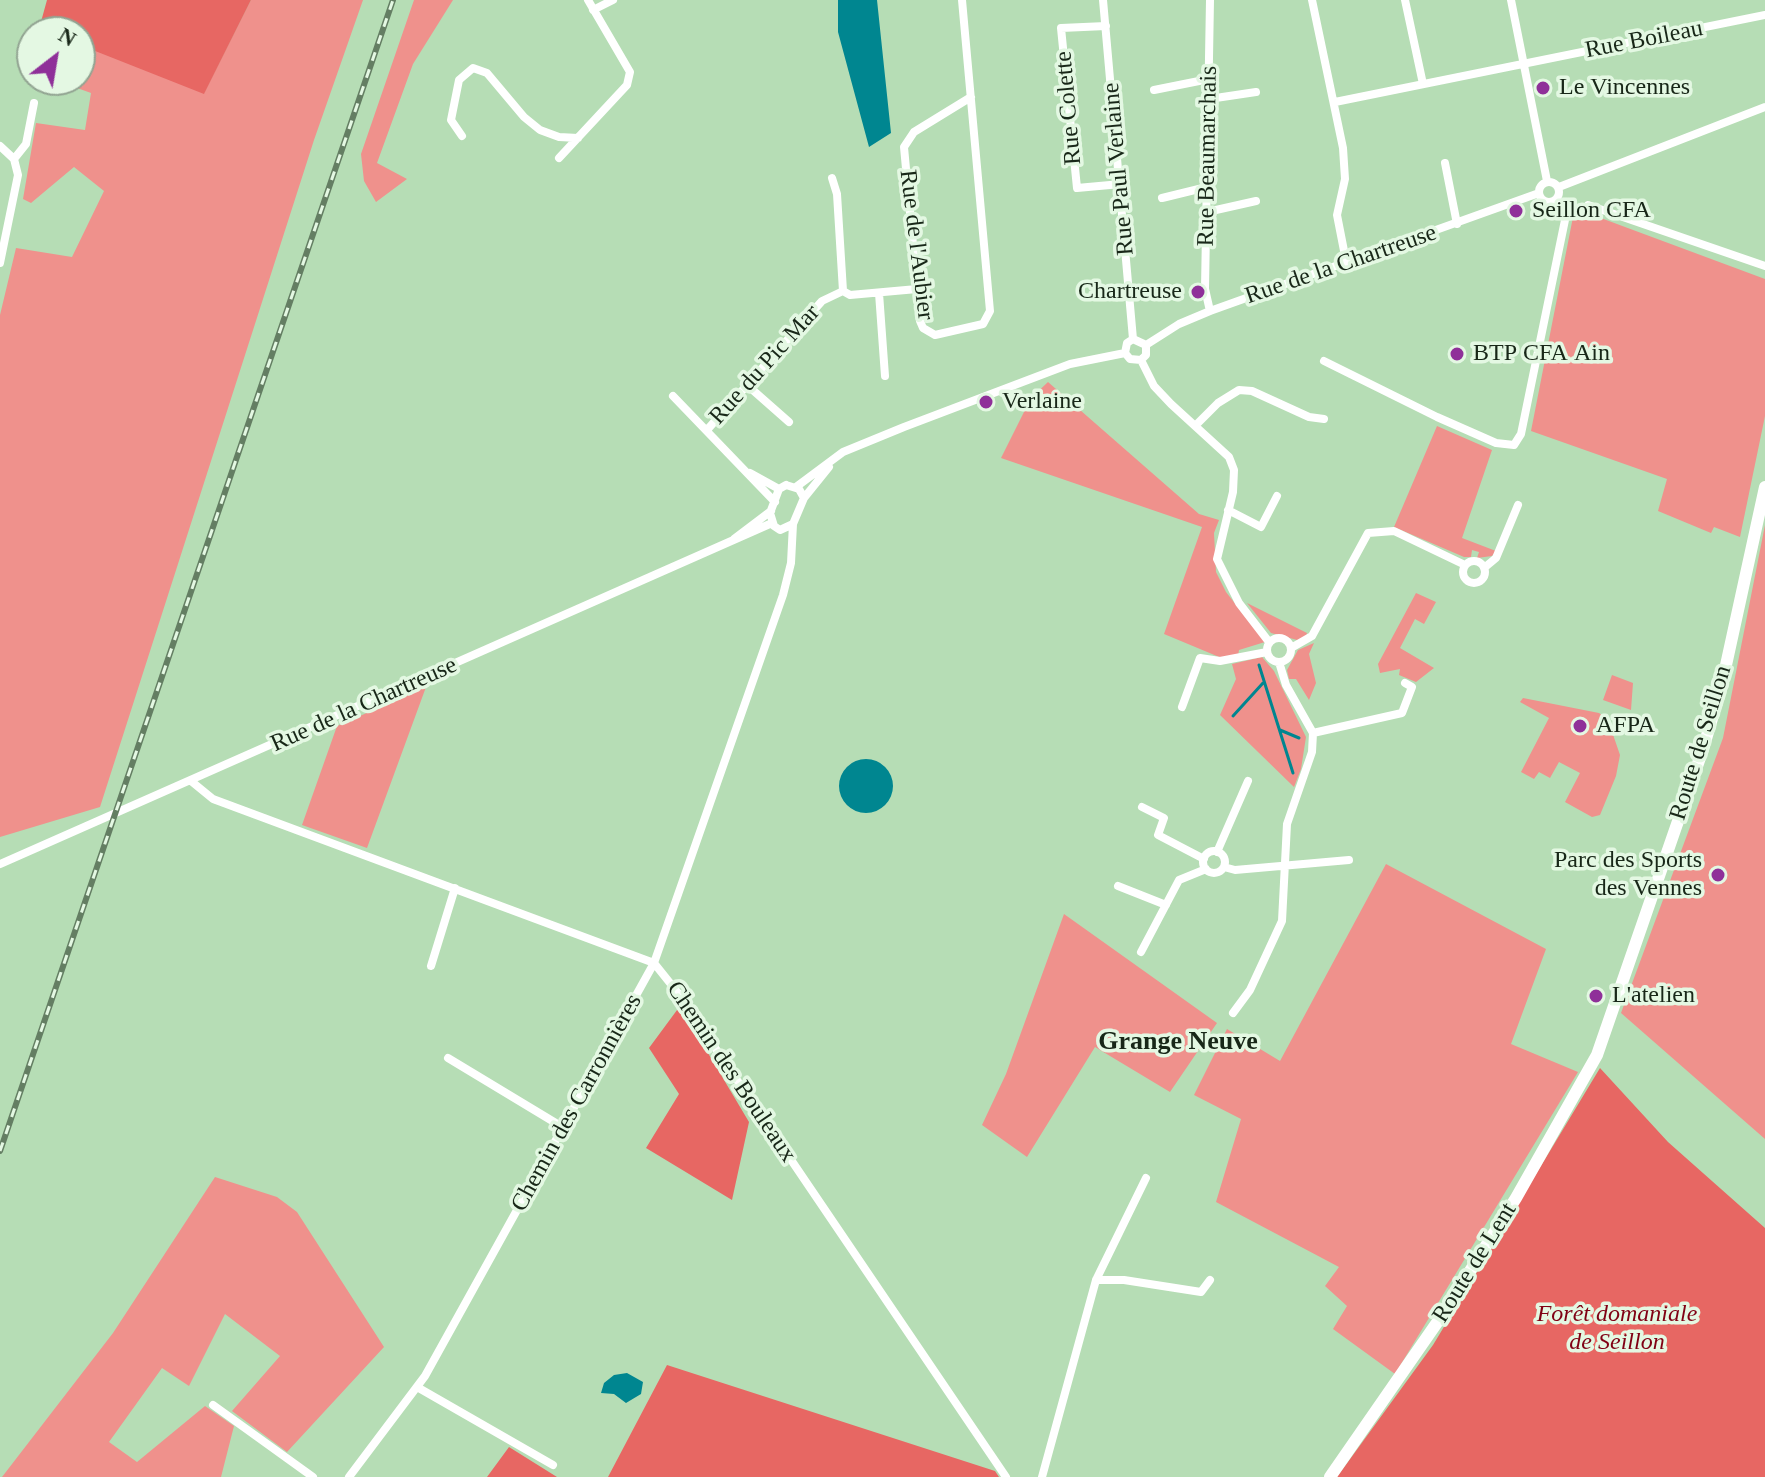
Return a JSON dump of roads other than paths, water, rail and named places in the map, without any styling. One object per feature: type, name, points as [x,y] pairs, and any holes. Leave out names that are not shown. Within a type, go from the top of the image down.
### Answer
[{"type":"street","points":[[559,158],[627,85],[630,72],[588,0]]},
{"type":"street","points":[[593,10],[613,0]]},
{"type":"street","name":"Rue de l'Aubier","points":[[962,0],[971,97],[988,318],[976,327],[935,335],[928,333],[920,321],[906,139],[971,97]]},
{"type":"street","name":"Rue Paul Verlaine","points":[[1103,0],[1133,339]]},
{"type":"street","name":"Rue Beaumarchais","points":[[1210,0],[1205,289],[1210,311]]},
{"type":"street","points":[[1312,0],[1335,102],[1345,179],[1337,215],[1346,261]]},
{"type":"street","points":[[1405,0],[1423,84]]},
{"type":"street","points":[[1511,0],[1547,181]]},
{"type":"street","name":"Rue Boileau","points":[[1335,102],[1765,15]]},
{"type":"street","name":"Rue Colette","points":[[1106,26],[1061,28],[1077,188],[1121,184]]},
{"type":"street","points":[[462,136],[451,120],[459,80],[473,68],[487,73],[524,117],[540,130],[559,137],[578,138]]},
{"type":"street","points":[[1154,90],[1209,79]]},
{"type":"street","points":[[1209,99],[1256,92]]},
{"type":"street","points":[[14,159],[26,144],[34,103]]},
{"type":"street","points":[[1547,181],[1559,187],[1765,107]]},
{"type":"street","points":[[0,146],[14,159],[18,175],[0,263]]},
{"type":"street","points":[[1445,163],[1457,224]]},
{"type":"street","points":[[832,178],[837,194],[845,278],[843,291]]},
{"type":"street","points":[[1547,181],[1540,186],[1539,193],[1546,201],[1556,200]]},
{"type":"street","points":[[1162,198],[1207,187]]},
{"type":"street","points":[[1324,361],[1437,417],[1496,443],[1514,445],[1521,434],[1565,220],[1556,200],[1559,187]]},
{"type":"street","points":[[1066,189],[1077,188]]},
{"type":"street","name":"Rue de la Chartreuse","points":[[1146,345],[1179,324],[1210,311],[1539,193]]},
{"type":"street","points":[[1207,212],[1256,201]]},
{"type":"street","points":[[1588,205],[1765,266]]},
{"type":"street","name":"Rue du Pic Mar","points":[[707,430],[822,301],[843,291],[850,295],[917,289]]},
{"type":"street","points":[[879,293],[885,376]]},
{"type":"street","points":[[1125,353],[1127,343],[1133,339],[1146,345],[1146,355],[1141,360]]},
{"type":"street","points":[[1125,353],[1130,359],[1141,360]]},
{"type":"street","points":[[796,487],[843,452],[1070,364],[1125,353]]},
{"type":"street","points":[[1141,360],[1154,386],[1229,457],[1234,470],[1233,492],[1218,548],[1220,569],[1239,603],[1269,642],[1267,652],[1271,660],[1279,662],[1290,656],[1291,648]]},
{"type":"street","points":[[747,385],[789,422]]},
{"type":"street","points":[[1196,425],[1218,403],[1239,390],[1252,391],[1309,417],[1324,419]]},
{"type":"street","points":[[673,396],[742,468],[773,506]]},
{"type":"street","points":[[793,524],[783,530],[772,523],[773,506],[779,489],[786,485],[796,487],[804,498],[843,452]]},
{"type":"street","points":[[742,468],[779,489]]},
{"type":"street","name":"Route de Seillon","points":[[1604,1040],[1717,700],[1765,487]]},
{"type":"street","points":[[1228,510],[1261,527],[1277,496]]},
{"type":"street","name":"Chemin des Carronnières","points":[[349,1477],[417,1387],[654,963],[791,563],[793,524],[804,498]]},
{"type":"street","points":[[1475,594],[1476,583],[1483,578],[1484,568],[1496,558],[1518,505]]},
{"type":"street","name":"Rue de la Chartreuse","points":[[727,544],[773,506]]},
{"type":"street","name":"Rue de la Chartreuse","points":[[0,864],[772,523]]},
{"type":"street","points":[[783,530],[791,563]]},
{"type":"street","points":[[1291,648],[1312,636],[1368,533],[1394,531],[1465,565],[1476,561],[1484,568]]},
{"type":"street","points":[[1465,565],[1465,579],[1476,583]]},
{"type":"street","points":[[1269,642],[1281,638],[1291,648]]},
{"type":"street","points":[[1182,707],[1200,658],[1220,661],[1267,652]]},
{"type":"street","points":[[1233,1013],[1250,990],[1282,921],[1287,824],[1307,772],[1313,733],[1286,685],[1279,662]]},
{"type":"street","points":[[1313,733],[1402,713],[1412,687],[1405,683]]},
{"type":"street","name":"Chemin des Bouleaux","points":[[191,781],[213,799],[654,963],[683,999],[1006,1477]]},
{"type":"street","points":[[1204,859],[1217,852],[1248,781]]},
{"type":"street","points":[[1142,807],[1164,818],[1158,835],[1204,859]]},
{"type":"street","points":[[1217,852],[1225,859],[1224,867]]},
{"type":"street","points":[[1204,859],[1206,869]]},
{"type":"street","points":[[1141,952],[1179,880],[1206,869],[1215,873],[1224,867],[1235,870],[1349,860]]},
{"type":"street","points":[[1118,886],[1166,905]]},
{"type":"street","points":[[431,966],[455,888]]},
{"type":"street","name":"Route de Lent","points":[[1330,1477],[1418,1352],[1508,1211],[1604,1040]]},
{"type":"street","points":[[448,1058],[564,1128]]},
{"type":"street","points":[[1042,1477],[1096,1280],[1146,1178]]},
{"type":"street","points":[[1096,1280],[1201,1292],[1210,1280]]},
{"type":"street","points":[[417,1387],[553,1465]]},
{"type":"street","points":[[213,1405],[313,1477]]},
{"type":"water","points":[[838,0],[877,0],[891,133],[869,147],[838,32]]},
{"type":"water","points":[[866,759],[885,767],[893,786],[885,805],[866,813],[847,805],[839,786],[847,767]]},
{"type":"water","points":[[627,1373],[643,1382],[641,1394],[626,1403],[614,1394],[601,1393],[604,1383],[614,1375]]},
{"type":"waterway","points":[[1259,665],[1293,773]]},
{"type":"waterway","points":[[1233,716],[1263,683]]},
{"type":"waterway","points":[[1280,730],[1299,738]]},
{"type":"railway","points":[[0,1151],[393,0]]},
{"type":"place","name":"Le Vincennes","points":[[1543,88]]},
{"type":"place","name":"Seillon CFA","points":[[1516,211]]},
{"type":"place","name":"Chartreuse","points":[[1198,292]]},
{"type":"place","name":"BTP CFA Ain","points":[[1457,354]]},
{"type":"place","name":"Verlaine","points":[[986,402]]},
{"type":"place","name":"AFPA","points":[[1580,726]]},
{"type":"place","name":"Parc des Sports des Vennes","points":[[1718,875]]},
{"type":"place","name":"L'atelien","points":[[1596,996]]},
{"type":"district","name":"Grange Neuve","points":[[1178,1042]]},
{"type":"park label","name":"Forêt domaniale de Seillon","points":[[1617,1329]]}]
